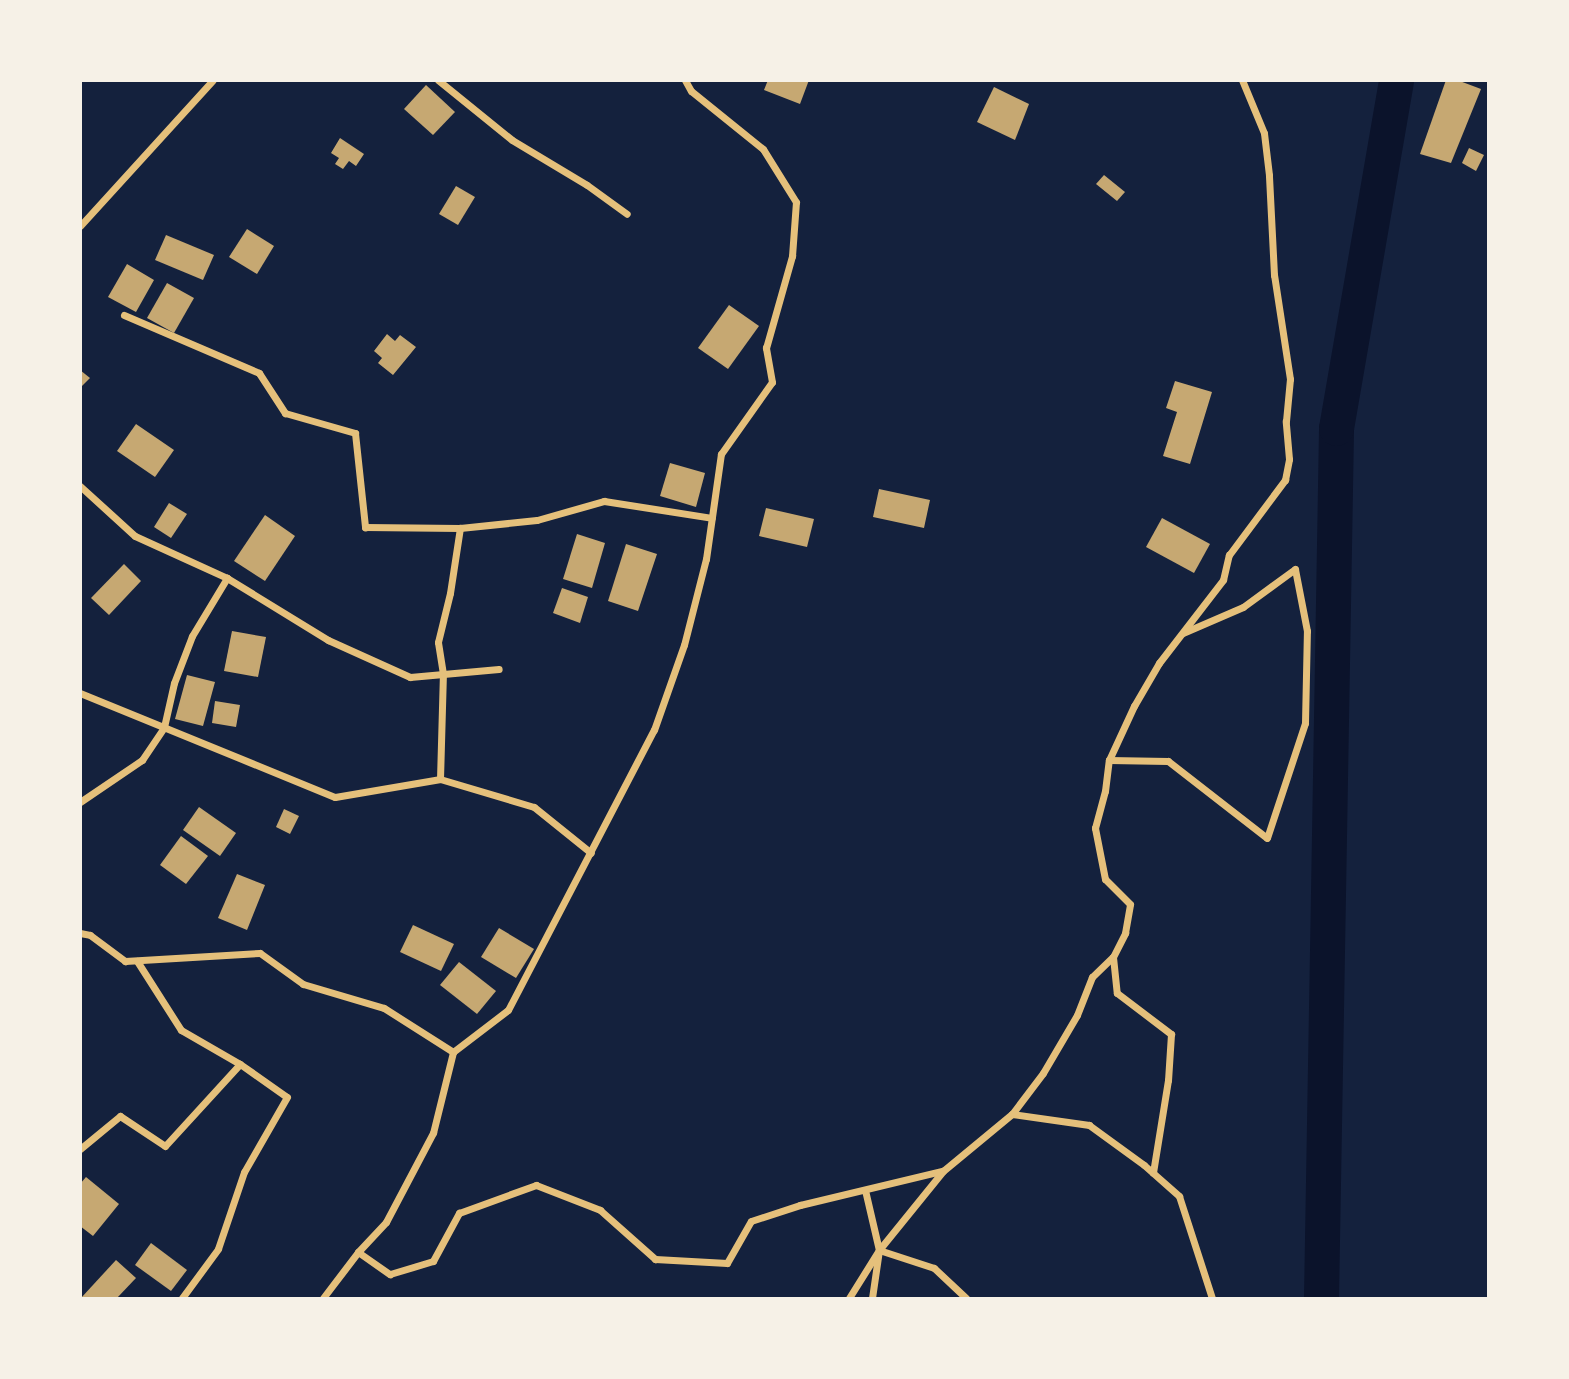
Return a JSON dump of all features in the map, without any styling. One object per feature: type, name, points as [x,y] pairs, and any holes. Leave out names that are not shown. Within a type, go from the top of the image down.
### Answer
[{"type":"street","points":[[80,226],[213,80]]},
{"type":"street","points":[[438,80],[512,140],[587,185],[627,214]]},
{"type":"street","points":[[323,1298],[358,1252],[386,1222],[433,1133],[453,1052],[508,1010],[653,730],[680,657],[706,559],[721,454],[772,382],[766,348],[792,256],[796,202],[763,149],[691,91],[685,80]]},
{"type":"street","points":[[849,1298],[879,1251],[943,1171],[1012,1114],[1049,1062],[1077,1015],[1092,977],[1114,957],[1125,933],[1130,904],[1105,879],[1095,828],[1105,791],[1109,760],[1159,663],[1223,580],[1229,555],[1285,480],[1289,458],[1286,421],[1290,379],[1274,275],[1264,133],[1242,80]]},
{"type":"street","points":[[124,315],[259,373],[285,413],[355,433],[365,527],[460,528],[537,520],[604,501],[712,518]]},
{"type":"street","points":[[80,486],[135,536],[227,578],[328,640],[398,672],[410,677],[499,669]]},
{"type":"street","points":[[440,779],[443,674],[438,642],[450,593],[460,528]]},
{"type":"street","points":[[1109,760],[1168,761],[1267,838],[1305,723],[1307,631],[1295,569],[1243,607],[1182,634]]},
{"type":"street","points":[[80,802],[142,760],[164,727],[174,683],[192,636],[227,578]]},
{"type":"street","points":[[80,693],[335,796],[440,779],[534,807],[591,853]]},
{"type":"street","points":[[80,933],[90,935],[125,961],[260,953],[303,984],[384,1008],[453,1052]]},
{"type":"street","points":[[1114,957],[1117,993],[1171,1034],[1168,1080],[1153,1173]]},
{"type":"street","points":[[137,961],[181,1030],[240,1064],[287,1097],[244,1172],[218,1249],[182,1298]]},
{"type":"street","points":[[80,1149],[121,1116],[165,1146],[240,1064]]},
{"type":"street","points":[[1012,1114],[1089,1125],[1179,1196],[1213,1298]]},
{"type":"street","points":[[358,1252],[390,1274],[433,1261],[460,1213],[536,1185],[600,1210],[655,1259],[727,1263],[751,1221],[943,1171]]},
{"type":"street","points":[[865,1190],[879,1251],[872,1298]]},
{"type":"street","points":[[879,1251],[934,1268],[966,1298]]},
{"type":"building","points":[[768,80],[809,80],[800,104],[764,90]]},
{"type":"building","points":[[1446,80],[1457,80],[1481,89],[1451,163],[1420,154]]},
{"type":"building","points":[[426,85],[455,112],[433,135],[404,109]]},
{"type":"building","points":[[994,87],[1029,104],[1015,140],[977,122]]},
{"type":"building","points":[[340,138],[364,154],[356,166],[349,161],[343,169],[335,164],[339,158],[331,153]]},
{"type":"building","points":[[1469,148],[1484,155],[1476,171],[1462,163]]},
{"type":"building","points":[[1104,175],[1125,192],[1117,201],[1096,184]]},
{"type":"building","points":[[456,186],[475,197],[458,225],[439,214]]},
{"type":"building","points":[[247,229],[274,246],[257,274],[229,257]]},
{"type":"building","points":[[166,235],[214,255],[203,280],[155,260]]},
{"type":"building","points":[[127,264],[154,280],[136,312],[108,297]]},
{"type":"building","points":[[167,283],[194,298],[174,333],[147,318]]},
{"type":"building","points":[[729,305],[759,326],[728,369],[698,348]]},
{"type":"building","points":[[387,334],[395,341],[400,335],[416,347],[393,375],[378,363],[382,358],[374,351]]},
{"type":"building","points":[[80,370],[90,378],[80,388]]},
{"type":"building","points":[[1175,381],[1212,392],[1190,464],[1163,456],[1177,412],[1166,408]]},
{"type":"building","points":[[136,424],[174,450],[155,477],[117,451]]},
{"type":"building","points":[[670,463],[705,473],[696,507],[660,496]]},
{"type":"building","points":[[879,489],[930,500],[924,528],[873,517]]},
{"type":"building","points":[[169,503],[187,514],[171,538],[154,527]]},
{"type":"building","points":[[766,508],[814,519],[807,547],[759,536]]},
{"type":"building","points":[[265,515],[295,536],[265,581],[234,561]]},
{"type":"building","points":[[1162,518],[1210,544],[1194,573],[1146,547]]},
{"type":"building","points":[[577,534],[605,543],[592,588],[563,579]]},
{"type":"building","points":[[626,544],[657,554],[638,611],[608,601]]},
{"type":"building","points":[[124,564],[141,581],[109,615],[91,598]]},
{"type":"building","points":[[562,588],[588,597],[580,623],[553,613]]},
{"type":"building","points":[[232,631],[266,637],[258,677],[224,671]]},
{"type":"building","points":[[187,675],[215,682],[203,726],[175,719]]},
{"type":"building","points":[[215,701],[240,705],[236,727],[212,723]]},
{"type":"building","points":[[199,807],[236,833],[220,856],[183,830]]},
{"type":"building","points":[[284,809],[299,816],[290,834],[276,827]]},
{"type":"building","points":[[181,836],[208,856],[186,884],[160,865]]},
{"type":"building","points":[[237,874],[265,885],[247,930],[218,918]]},
{"type":"building","points":[[413,925],[454,944],[441,971],[400,952]]},
{"type":"building","points":[[499,928],[534,949],[516,978],[481,957]]},
{"type":"building","points":[[459,962],[496,991],[477,1014],[440,985]]},
{"type":"building","points":[[86,1177],[119,1204],[93,1236],[80,1226],[80,1184]]},
{"type":"building","points":[[151,1243],[187,1270],[171,1291],[135,1265]]},
{"type":"building","points":[[116,1260],[136,1278],[117,1298],[81,1298]]},
{"type":"waterway","points":[[1321,1298],[1336,428],[1396,80]]}]
